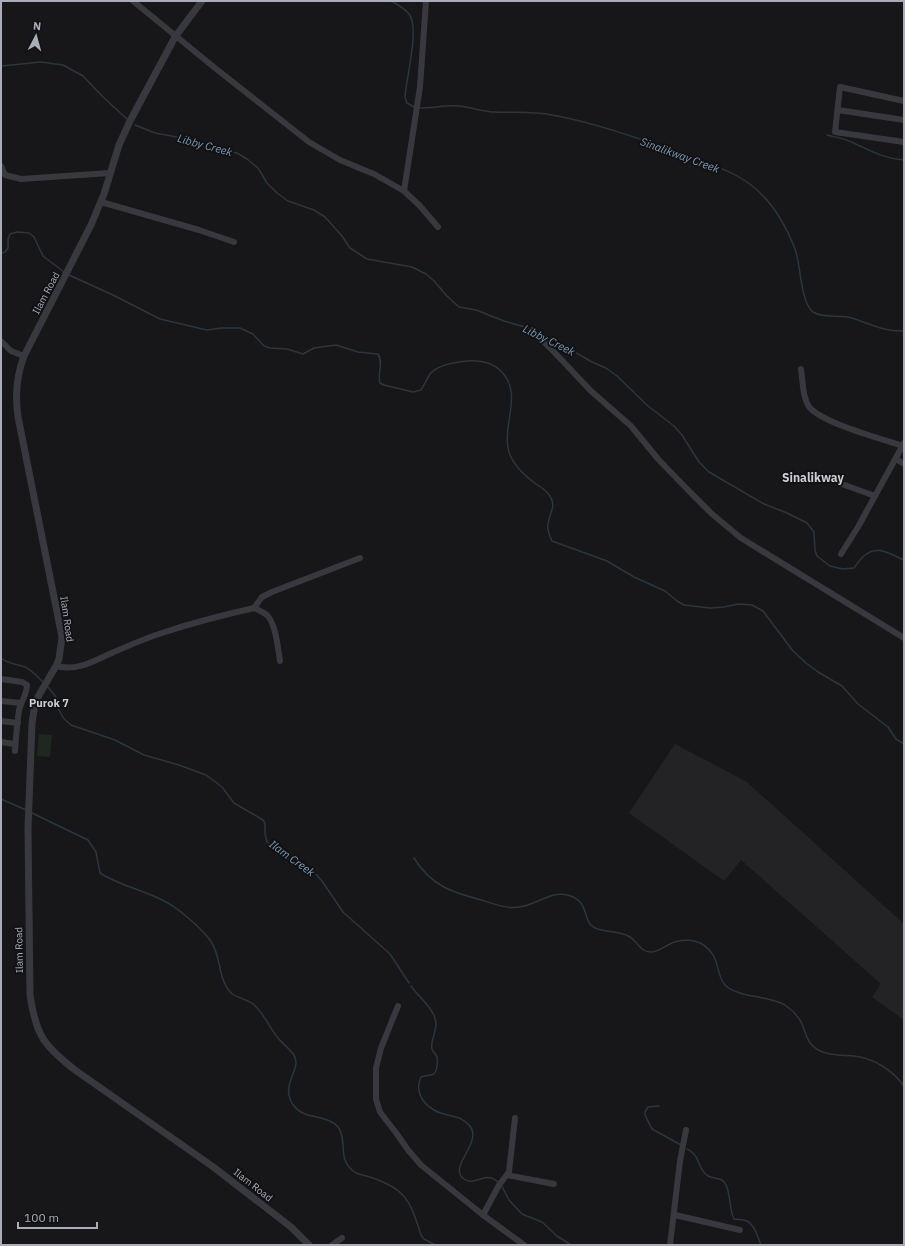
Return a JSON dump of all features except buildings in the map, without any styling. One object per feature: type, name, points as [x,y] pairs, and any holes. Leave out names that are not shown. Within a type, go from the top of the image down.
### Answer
[{"type":"street","points":[[133,1],[175,37],[309,142],[340,160],[374,174],[404,191],[419,205],[438,227]]},
{"type":"street","name":"Ilam Road","points":[[202,1],[175,37],[124,134],[101,202],[78,251],[24,356],[18,377],[16,403],[36,512],[62,637],[61,652],[56,666],[35,704],[31,733],[28,829],[30,995],[35,1021],[47,1046],[65,1062],[212,1166],[291,1227],[308,1245]]},
{"type":"street","points":[[404,191],[420,86],[426,1]]},
{"type":"street","points":[[904,101],[840,87],[835,132],[904,142]]},
{"type":"street","points":[[838,110],[904,120]]},
{"type":"street","points":[[1,166],[5,175],[21,179],[110,173]]},
{"type":"street","points":[[101,202],[199,230],[234,242]]},
{"type":"street","points":[[1,341],[11,350],[24,356]]},
{"type":"street","points":[[543,341],[591,391],[631,426],[658,459],[712,514],[740,538],[904,638]]},
{"type":"street","points":[[801,369],[808,406],[818,416],[831,422],[903,445],[876,496],[841,554]]},
{"type":"street","points":[[896,458],[904,464]]},
{"type":"street","points":[[842,484],[876,496]]},
{"type":"street","points":[[254,608],[262,598],[272,592],[360,558]]},
{"type":"street","points":[[56,666],[70,668],[82,666],[160,633],[196,622],[254,608],[262,611],[272,622],[280,661]]},
{"type":"street","points":[[1,679],[22,682],[27,686],[21,703],[15,752]]},
{"type":"street","points":[[1,701],[21,703]]},
{"type":"street","points":[[1,721],[18,723]]},
{"type":"street","points":[[1,742],[15,744]]},
{"type":"street","points":[[398,1006],[381,1048],[376,1068],[375,1087],[377,1106],[420,1165],[483,1215],[524,1245]]},
{"type":"street","points":[[483,1215],[499,1185],[507,1175],[510,1164],[515,1118]]},
{"type":"street","points":[[670,1245],[680,1161],[686,1130]]},
{"type":"street","points":[[507,1175],[554,1184]]},
{"type":"street","points":[[674,1214],[740,1230]]},
{"type":"street","points":[[332,1245],[342,1238]]},
{"type":"shaded area","points":[[39,734],[52,735],[50,757],[37,756]]},
{"type":"shaded area","points":[[675,744],[747,782],[904,924],[904,1020],[872,997],[881,984],[741,860],[724,881],[629,813]]},
{"type":"waterway","name":"Sinalikway Creek","points":[[391,1],[405,10],[409,14],[412,21],[412,54],[405,97],[407,103],[414,107]]},
{"type":"waterway","name":"Libby Creek","points":[[1,66],[41,62],[63,65],[83,76],[127,119]]},
{"type":"waterway","name":"Sinalikway Creek","points":[[420,108],[459,106],[490,112],[538,113],[568,118],[632,136],[725,170],[751,185],[765,198],[777,214],[795,249],[803,292],[809,307],[813,312],[822,315],[852,318],[884,329],[904,331]]},
{"type":"waterway","name":"Libby Creek","points":[[135,125],[155,133],[193,140],[237,153],[258,168],[267,183],[277,193],[288,201],[314,210],[325,217],[342,236],[350,248],[367,259],[412,267],[426,274],[459,307],[476,310],[504,321],[532,329],[592,362],[606,368],[617,376],[648,406],[674,426],[682,435],[699,462],[709,472],[764,504],[807,523],[814,532],[815,550],[817,556],[830,566],[843,569],[854,568],[869,552],[879,550],[904,560]]},
{"type":"waterway","points":[[827,135],[846,140],[882,156],[904,160]]},
{"type":"waterway","points":[[1,253],[5,252],[8,248],[8,239],[10,234],[17,232],[29,233],[34,237],[43,256],[64,272]]},
{"type":"waterway","points":[[69,275],[160,319],[207,330],[240,328],[253,334],[264,346],[270,348],[287,349],[303,354],[314,348],[336,345],[358,352],[378,354],[380,358],[380,383],[413,392],[421,390],[430,374],[437,368],[447,364],[481,361],[494,366],[501,371],[508,380],[511,390],[512,400],[507,442],[509,452],[513,461],[520,470],[550,496],[553,507],[548,532],[552,541],[607,561],[634,577],[665,591],[684,605],[710,608],[738,604],[752,605],[763,611],[793,651],[818,672],[842,686],[858,704],[888,727],[896,739],[904,744]]},
{"type":"waterway","name":"Ilam Creek","points":[[1,658],[10,663],[28,668],[43,682]]},
{"type":"waterway","name":"Ilam Creek","points":[[48,687],[56,697],[59,710],[64,719],[71,725],[115,740],[144,755],[179,765],[206,775],[222,787],[234,803],[263,820],[265,823],[267,842],[289,859],[314,872],[343,912],[390,954],[409,983]]},
{"type":"waterway","points":[[1,799],[26,810]]},
{"type":"waterway","points":[[32,813],[88,840],[96,852],[100,873],[156,897],[175,907],[206,935],[215,949],[226,987],[233,995],[250,1002],[257,1007],[278,1038],[294,1055],[296,1061],[289,1085],[289,1092],[290,1099],[295,1107],[304,1114],[328,1120],[338,1127],[342,1137],[344,1158],[349,1167],[356,1173],[392,1186],[399,1191],[410,1204],[421,1235],[424,1239],[435,1245]]},
{"type":"waterway","points":[[414,858],[428,875],[443,886],[452,891],[500,906],[526,906],[557,894],[571,896],[581,903],[588,921],[595,928],[626,935],[633,939],[642,949],[647,952],[656,951],[682,940],[699,942],[712,954],[725,985],[737,992],[770,999],[785,1005],[798,1018],[813,1047],[822,1052],[831,1054],[869,1059],[888,1070],[904,1086]]},
{"type":"waterway","name":"Ilam Creek","points":[[411,986],[430,1009],[436,1025],[432,1040],[432,1050],[437,1057],[437,1066],[432,1075],[421,1077],[419,1082],[420,1095],[429,1107],[438,1112],[462,1119],[470,1126],[473,1133],[472,1140],[460,1168],[460,1174],[464,1179],[472,1181],[489,1178],[498,1182]]},
{"type":"waterway","points":[[659,1106],[648,1107],[645,1112],[652,1129],[681,1145]]},
{"type":"waterway","points":[[687,1149],[692,1152],[702,1170],[708,1176],[720,1179],[724,1182],[728,1189],[731,1211],[734,1219],[744,1220],[751,1224],[761,1245]]},
{"type":"waterway","name":"Ilam Creek","points":[[501,1185],[509,1200],[522,1214],[542,1222],[557,1236],[571,1245]]},
{"type":"district","name":"Sinalikway","points":[[813,477]]},
{"type":"district","name":"Purok 7","points":[[49,703]]}]
